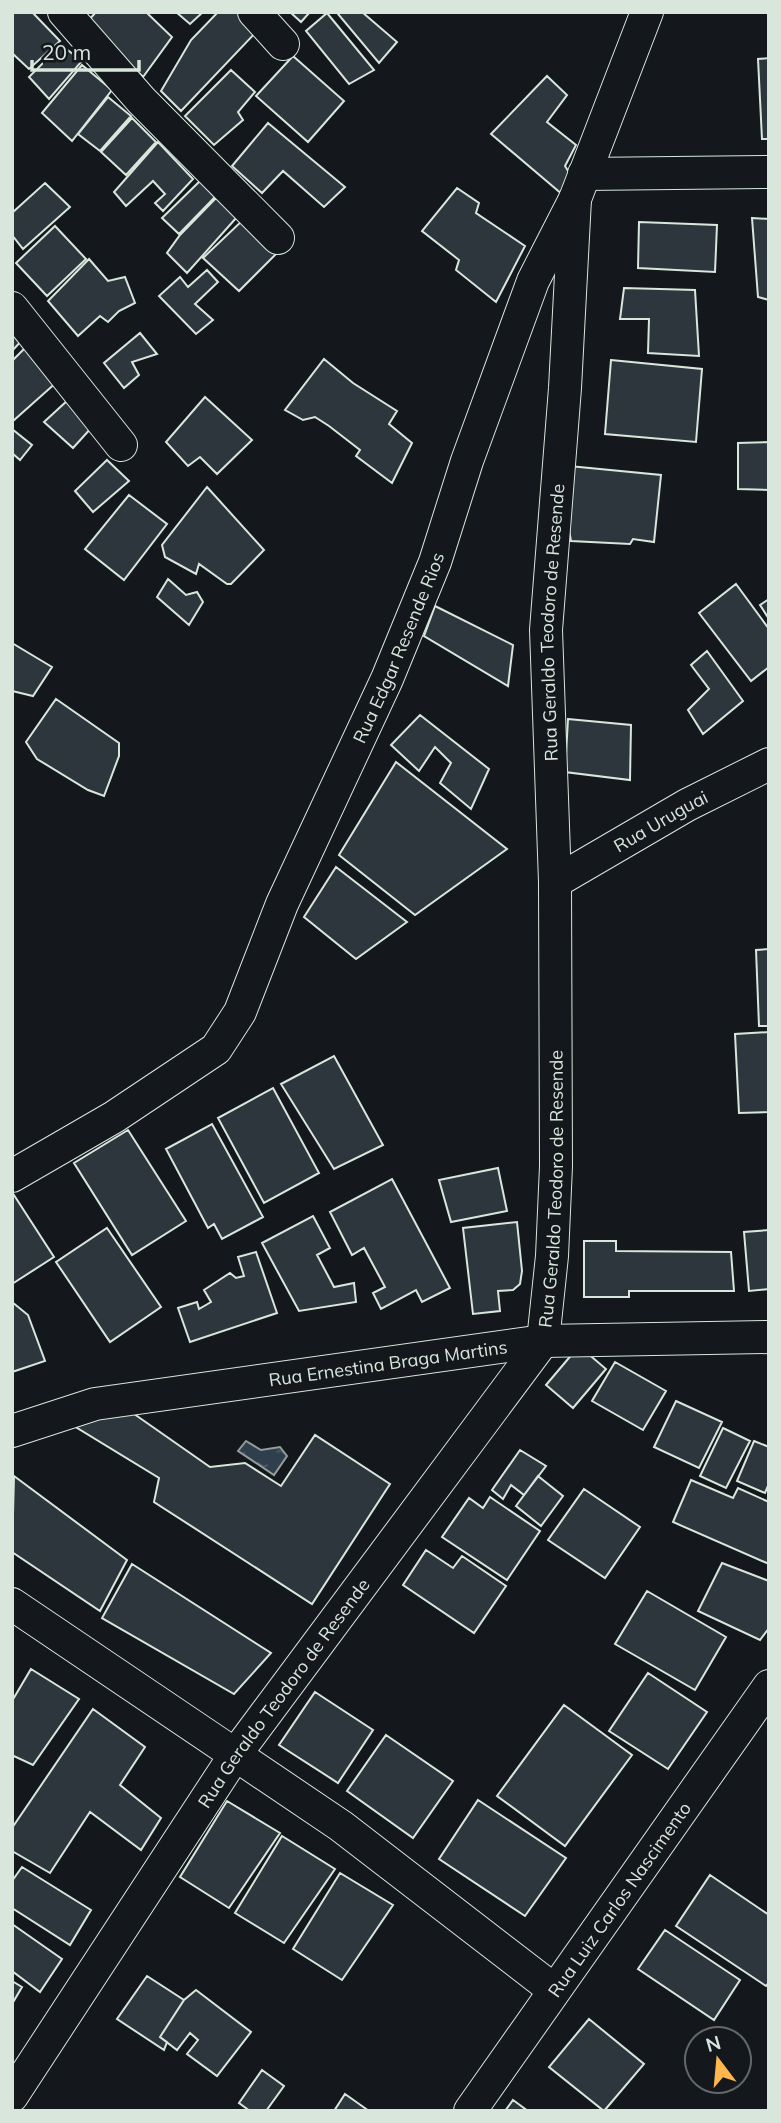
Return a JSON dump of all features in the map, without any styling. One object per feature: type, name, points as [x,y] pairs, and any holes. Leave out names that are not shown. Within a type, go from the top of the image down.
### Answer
[{"type":"street","points":[[64,12],[141,100],[278,238]]},
{"type":"street","points":[[254,12],[283,44]]},
{"type":"street","name":"Rua Edgar Resende Rios","points":[[12,1175],[114,1117],[216,1049],[240,1012],[282,904],[387,679],[435,562],[467,461],[533,281],[579,187],[647,12]]},
{"type":"street","points":[[579,187],[769,172]]},
{"type":"street","name":"Rua Geraldo Teodoro de Resende","points":[[12,2096],[234,1755],[543,1341],[552,1256],[556,1166],[555,882],[546,630],[579,187]]},
{"type":"street","points":[[12,308],[121,445]]},
{"type":"street","name":"Rua Uruguai","points":[[555,882],[687,805],[769,764]]},
{"type":"street","name":"Rua Ernestina Braga Martins","points":[[12,1431],[95,1404],[543,1341],[769,1337]]},
{"type":"street","points":[[12,1604],[341,1826],[554,1990]]},
{"type":"street","name":"Rua Luiz Carlos Nascimento","points":[[470,2111],[769,1686]]},
{"type":"water","points":[[246,1441],[261,1450],[280,1447],[287,1456],[274,1475],[238,1451]]},
{"type":"building","points":[[13,12],[32,12],[60,41],[29,69],[12,53]]},
{"type":"building","points":[[96,12],[146,12],[172,37],[143,77],[87,22]]},
{"type":"building","points":[[176,12],[203,12],[190,24]]},
{"type":"building","points":[[218,12],[242,12],[259,29],[181,111],[161,91],[191,40]]},
{"type":"building","points":[[290,12],[310,12],[301,22]]},
{"type":"building","points":[[362,12],[397,42],[379,63],[338,14]]},
{"type":"building","points":[[327,13],[374,70],[349,84],[306,31]]},
{"type":"building","points":[[61,45],[82,61],[49,99],[29,77]]},
{"type":"building","points":[[293,56],[344,101],[308,142],[256,96]]},
{"type":"building","points":[[769,58],[769,139],[762,139],[758,59]]},
{"type":"building","points":[[82,65],[112,90],[72,141],[42,113]]},
{"type":"building","points":[[231,70],[255,92],[238,112],[243,120],[214,145],[185,116]]},
{"type":"building","points":[[547,76],[567,95],[547,122],[576,145],[565,166],[573,179],[563,195],[491,134]]},
{"type":"building","points":[[108,97],[131,116],[100,151],[78,134]]},
{"type":"building","points":[[132,118],[156,142],[126,175],[101,152]]},
{"type":"building","points":[[268,123],[345,187],[324,207],[283,171],[262,193],[232,166]]},
{"type":"building","points":[[158,142],[193,179],[163,211],[155,203],[165,194],[153,181],[126,206],[114,192]]},
{"type":"building","points":[[200,181],[215,197],[179,234],[162,218]]},
{"type":"building","points":[[45,183],[70,207],[23,249],[12,235],[12,213]]},
{"type":"building","points":[[457,188],[479,203],[476,213],[525,246],[496,302],[456,270],[459,260],[422,231]]},
{"type":"building","points":[[216,198],[237,217],[187,273],[167,253],[180,235]]},
{"type":"building","points":[[246,217],[281,249],[239,291],[203,258]]},
{"type":"building","points":[[752,218],[769,219],[769,300],[758,297]]},
{"type":"building","points":[[639,222],[717,225],[715,272],[638,268]]},
{"type":"building","points":[[55,226],[86,259],[47,296],[16,263]]},
{"type":"building","points":[[89,259],[108,281],[125,277],[135,303],[119,311],[108,322],[100,316],[78,336],[48,301]]},
{"type":"building","points":[[207,270],[218,282],[195,304],[213,320],[196,334],[159,296],[180,277],[188,287]]},
{"type":"building","points":[[624,288],[695,290],[699,356],[648,353],[649,319],[620,319]]},
{"type":"building","points":[[12,320],[26,336],[12,351]]},
{"type":"building","points":[[140,333],[157,354],[132,362],[139,375],[124,388],[104,363]]},
{"type":"building","points":[[27,346],[58,381],[13,421],[12,361]]},
{"type":"building","points":[[324,359],[353,383],[397,411],[389,424],[412,443],[392,483],[356,456],[360,450],[329,426],[315,417],[303,420],[285,410]]},
{"type":"building","points":[[611,360],[702,369],[696,442],[605,434]]},
{"type":"building","points":[[205,397],[252,440],[217,474],[200,457],[188,466],[166,442]]},
{"type":"building","points":[[68,400],[93,426],[73,448],[44,422]]},
{"type":"building","points":[[12,429],[32,445],[20,460],[12,453]]},
{"type":"building","points":[[769,442],[769,490],[738,489],[738,443]]},
{"type":"building","points":[[107,460],[129,481],[93,512],[75,491]]},
{"type":"building","points":[[569,466],[661,475],[654,542],[633,539],[630,544],[571,541],[568,525]]},
{"type":"building","points":[[207,487],[264,550],[231,584],[227,584],[199,564],[196,574],[165,557],[162,545]]},
{"type":"building","points":[[129,495],[167,524],[124,580],[85,549]]},
{"type":"building","points":[[168,579],[186,595],[197,592],[203,602],[189,625],[157,597]]},
{"type":"building","points":[[736,584],[769,629],[769,667],[751,681],[699,613]]},
{"type":"building","points":[[769,599],[769,619],[760,605]]},
{"type":"building","points":[[435,606],[513,645],[508,686],[424,636]]},
{"type":"building","points":[[12,643],[52,667],[33,696],[12,691]]},
{"type":"building","points":[[707,651],[743,701],[703,734],[688,710],[709,689],[691,665]]},
{"type":"building","points":[[56,699],[119,743],[119,756],[104,796],[88,790],[37,759],[26,742]]},
{"type":"building","points":[[420,715],[489,769],[471,809],[440,783],[451,763],[435,747],[419,771],[391,745]]},
{"type":"building","points":[[568,719],[631,725],[630,780],[565,772]]},
{"type":"building","points":[[396,762],[507,849],[415,915],[339,855]]},
{"type":"building","points":[[336,867],[407,922],[356,959],[304,917]]},
{"type":"building","points":[[769,949],[769,1026],[759,1026],[756,950]]},
{"type":"building","points":[[769,1032],[769,1112],[739,1113],[735,1034]]},
{"type":"building","points":[[334,1056],[383,1145],[334,1169],[281,1084]]},
{"type":"building","points":[[273,1088],[319,1173],[264,1203],[218,1118]]},
{"type":"building","points":[[212,1124],[263,1217],[222,1239],[214,1224],[208,1228],[166,1149]]},
{"type":"building","points":[[128,1130],[186,1221],[132,1255],[74,1163]]},
{"type":"building","points":[[498,1168],[507,1211],[451,1222],[439,1180]]},
{"type":"building","points":[[392,1179],[450,1288],[422,1302],[416,1290],[381,1309],[373,1293],[385,1287],[364,1248],[352,1255],[330,1212]]},
{"type":"building","points":[[12,1192],[54,1257],[12,1284]]},
{"type":"building","points":[[313,1216],[330,1248],[317,1255],[334,1287],[354,1283],[356,1302],[299,1311],[262,1243]]},
{"type":"building","points":[[517,1222],[522,1271],[520,1284],[513,1290],[498,1291],[500,1311],[473,1314],[463,1228]]},
{"type":"building","points":[[107,1228],[161,1307],[110,1342],[56,1262]]},
{"type":"building","points":[[769,1230],[769,1289],[749,1291],[744,1232]]},
{"type":"building","points":[[584,1241],[616,1241],[616,1251],[731,1252],[734,1291],[629,1291],[629,1297],[584,1297]]},
{"type":"building","points":[[256,1252],[277,1313],[190,1342],[178,1308],[197,1302],[199,1309],[211,1302],[204,1290],[230,1273],[236,1278],[244,1276],[238,1257]]},
{"type":"building","points":[[12,1302],[28,1315],[45,1361],[12,1372]]},
{"type":"building","points":[[579,1346],[606,1369],[573,1408],[546,1385]]},
{"type":"building","points":[[615,1362],[666,1391],[643,1430],[592,1401]]},
{"type":"building","points":[[676,1401],[722,1422],[699,1468],[654,1447]]},
{"type":"building","points":[[127,1409],[210,1467],[245,1463],[281,1486],[315,1435],[390,1484],[312,1604],[154,1502],[159,1478],[74,1426]]},
{"type":"building","points":[[723,1428],[750,1441],[726,1488],[700,1476]]},
{"type":"building","points":[[754,1441],[769,1447],[769,1483],[765,1493],[737,1481]]},
{"type":"building","points":[[520,1450],[546,1466],[524,1495],[511,1485],[503,1499],[492,1490]]},
{"type":"building","points":[[14,1476],[127,1560],[100,1611],[12,1552]]},
{"type":"building","points":[[538,1476],[563,1496],[541,1526],[516,1506]]},
{"type":"building","points":[[691,1480],[733,1498],[738,1488],[769,1502],[769,1564],[673,1522]]},
{"type":"building","points":[[584,1489],[640,1527],[605,1578],[548,1540]]},
{"type":"building","points":[[490,1497],[540,1531],[507,1580],[442,1537],[469,1498],[483,1508]]},
{"type":"building","points":[[426,1550],[453,1568],[462,1556],[506,1586],[474,1633],[403,1585]]},
{"type":"building","points":[[722,1563],[769,1581],[769,1628],[760,1640],[698,1611]]},
{"type":"building","points":[[132,1564],[271,1653],[234,1694],[102,1618]]},
{"type":"building","points":[[647,1591],[726,1637],[695,1690],[615,1644]]},
{"type":"building","points":[[31,1669],[79,1699],[33,1765],[14,1756],[12,1760],[12,1701]]},
{"type":"building","points":[[648,1673],[707,1712],[668,1769],[609,1731]]},
{"type":"building","points":[[315,1692],[373,1730],[338,1783],[279,1745]]},
{"type":"building","points":[[564,1705],[632,1755],[565,1846],[497,1796]]},
{"type":"building","points":[[93,1709],[145,1747],[120,1785],[161,1818],[141,1850],[90,1812],[50,1873],[12,1851],[12,1828]]},
{"type":"building","points":[[386,1735],[453,1781],[413,1838],[347,1791]]},
{"type":"building","points":[[478,1800],[566,1858],[525,1916],[439,1859]]},
{"type":"building","points":[[227,1801],[280,1833],[229,1908],[180,1877]]},
{"type":"building","points":[[282,1836],[335,1869],[284,1943],[235,1913]]},
{"type":"building","points":[[22,1867],[91,1910],[70,1945],[12,1908],[12,1881]]},
{"type":"building","points":[[340,1873],[393,1905],[342,1980],[293,1949]]},
{"type":"building","points":[[710,1875],[769,1915],[769,1982],[766,1986],[676,1926]]},
{"type":"building","points":[[12,1924],[62,1959],[40,1992],[12,1971]]},
{"type":"building","points":[[665,1930],[740,1980],[714,2020],[638,1969]]},
{"type":"building","points":[[147,1976],[184,2000],[160,2037],[167,2042],[164,2050],[117,2019]]},
{"type":"building","points":[[12,1981],[22,1987],[12,2004]]},
{"type":"building","points":[[196,1990],[251,2032],[217,2076],[187,2054],[198,2040],[190,2033],[177,2050],[160,2037],[184,2000]]},
{"type":"building","points":[[589,2019],[644,2064],[604,2111],[549,2067]]},
{"type":"building","points":[[262,2070],[284,2086],[266,2111],[250,2111],[239,2103]]},
{"type":"building","points":[[345,2094],[369,2111],[334,2111]]},
{"type":"building","points":[[513,2100],[528,2111],[505,2111]]}]
